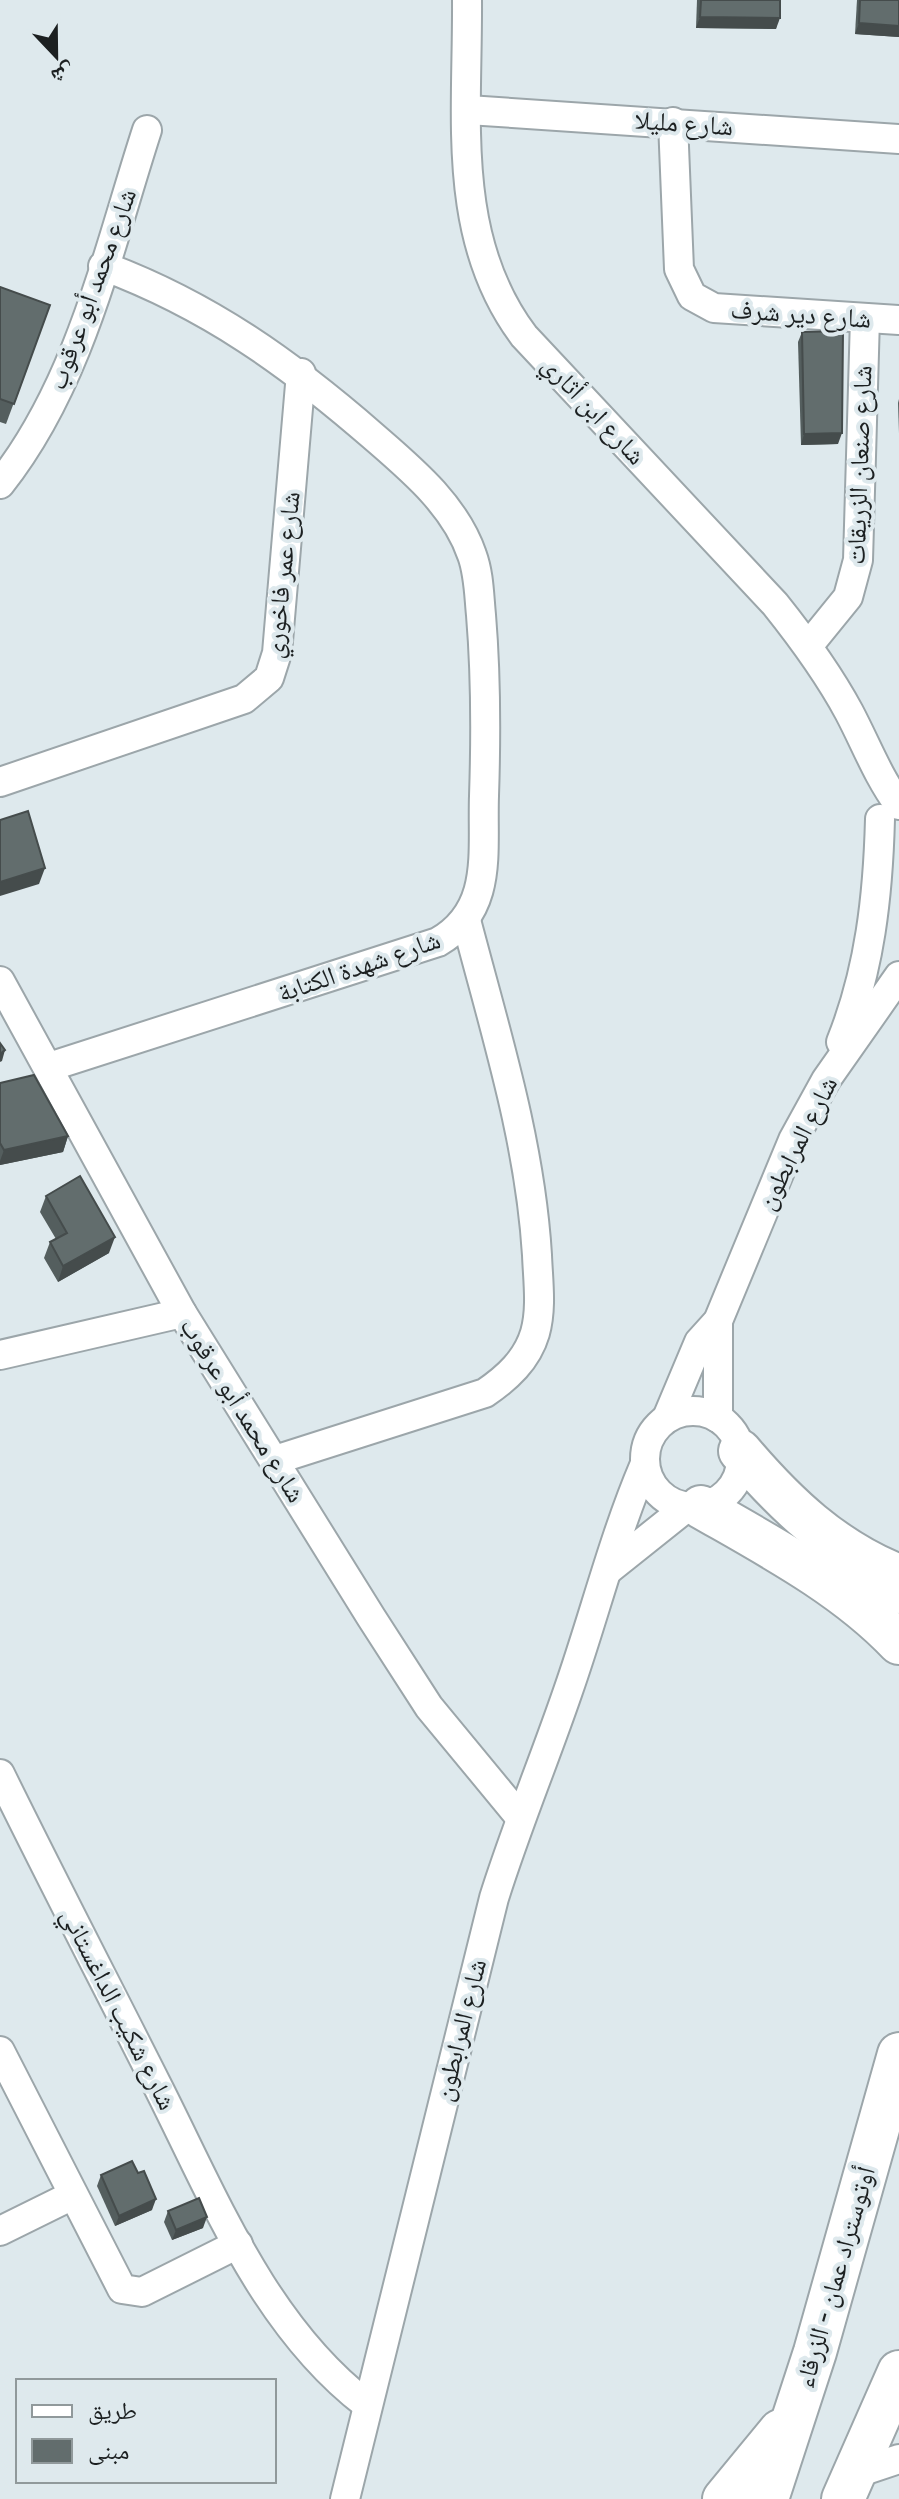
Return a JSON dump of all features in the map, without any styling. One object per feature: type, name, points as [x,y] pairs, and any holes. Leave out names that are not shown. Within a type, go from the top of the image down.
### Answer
[{"type":"highway","points":[[733,1444],[807,1522],[849,1550],[899,1576]]},
{"type":"highway","points":[[699,1506],[764,1543],[860,1608],[899,1643]]},
{"type":"highway","name":"أوتوستراد عمان - الزرقاء","points":[[767,2499],[796,2411],[899,2054]]},
{"type":"highway","points":[[848,2487],[897,2392]]},
{"type":"highway","points":[[724,2499],[796,2411]]},
{"type":"street","name":"شارع ابن أثاري","points":[[467,0],[469,205],[486,271],[512,319],[775,604],[809,645],[851,715],[892,803],[899,873]]},
{"type":"street","name":"شارع مليلا","points":[[468,110],[899,139]]},
{"type":"street","name":"شارع دير شرف","points":[[673,122],[679,269],[692,296],[714,308],[899,320]]},
{"type":"street","name":"شارع محمد أبو عرقوب","points":[[0,484],[32,439],[63,380],[147,130]]},
{"type":"street","name":"شارع شهدة الكتابة","points":[[49,1067],[438,942],[466,920],[480,888],[485,698],[477,572],[467,541],[430,489],[301,373],[186,302],[103,266]]},
{"type":"street","name":"شارع صنعان الزريقات","points":[[809,645],[848,597],[858,560],[865,318]]},
{"type":"street","name":"شارع عمر فاخوري","points":[[0,782],[244,699],[269,678],[277,653],[301,373]]},
{"type":"street","points":[[826,1080],[862,979],[892,803]]},
{"type":"street","points":[[275,1460],[485,1393],[506,1378],[523,1359],[534,1336],[539,1312],[538,1285],[525,1152],[466,920]]},
{"type":"street","name":"شارع المرابطون","points":[[667,1418],[699,1342],[718,1321],[793,1140],[826,1080],[899,976]]},
{"type":"street","name":"شارع محمد أبو عرقوب","points":[[0,981],[182,1313],[429,1707],[519,1816]]},
{"type":"street","points":[[0,1355],[182,1313]]},
{"type":"street","name":"شارع المرابطون","points":[[718,1321],[733,1444]]},
{"type":"street","points":[[795,1536],[733,1444],[701,1412],[683,1412],[667,1418],[649,1439],[644,1466],[659,1494],[754,1517],[795,1536],[852,1577],[899,1599]]},
{"type":"street","points":[[608,1570],[730,1488],[733,1444]]},
{"type":"street","name":"شارع المرابطون","points":[[345,2499],[366,2404],[494,1898],[519,1816],[567,1694],[644,1466]]},
{"type":"street","name":"شارع شكيب الداغستاني","points":[[0,1774],[238,2244],[289,2327],[321,2365],[366,2404]]},
{"type":"street","points":[[0,2051],[116,2281],[132,2293],[142,2292],[238,2244]]},
{"type":"street","points":[[0,2231],[73,2195]]},
{"type":"street","points":[[848,2487],[899,2459]]},
{"type":"building","points":[[701,0],[780,0],[780,18],[700,17]]},
{"type":"building","points":[[860,0],[899,0],[899,26],[859,23]]},
{"type":"building","points":[[0,287],[50,305],[14,404],[0,399]]},
{"type":"building","points":[[843,331],[842,433],[804,434],[802,332]]},
{"type":"building","points":[[28,811],[45,868],[0,882],[0,820]]},
{"type":"building","points":[[34,1075],[68,1136],[4,1150],[0,1143],[0,1083]]},
{"type":"building","points":[[80,1176],[115,1237],[63,1266],[50,1242],[67,1233],[46,1196]]},
{"type":"building","points":[[132,2161],[138,2173],[144,2171],[156,2199],[119,2216],[101,2175]]},
{"type":"building","points":[[199,2198],[207,2217],[176,2230],[168,2211]]}]
